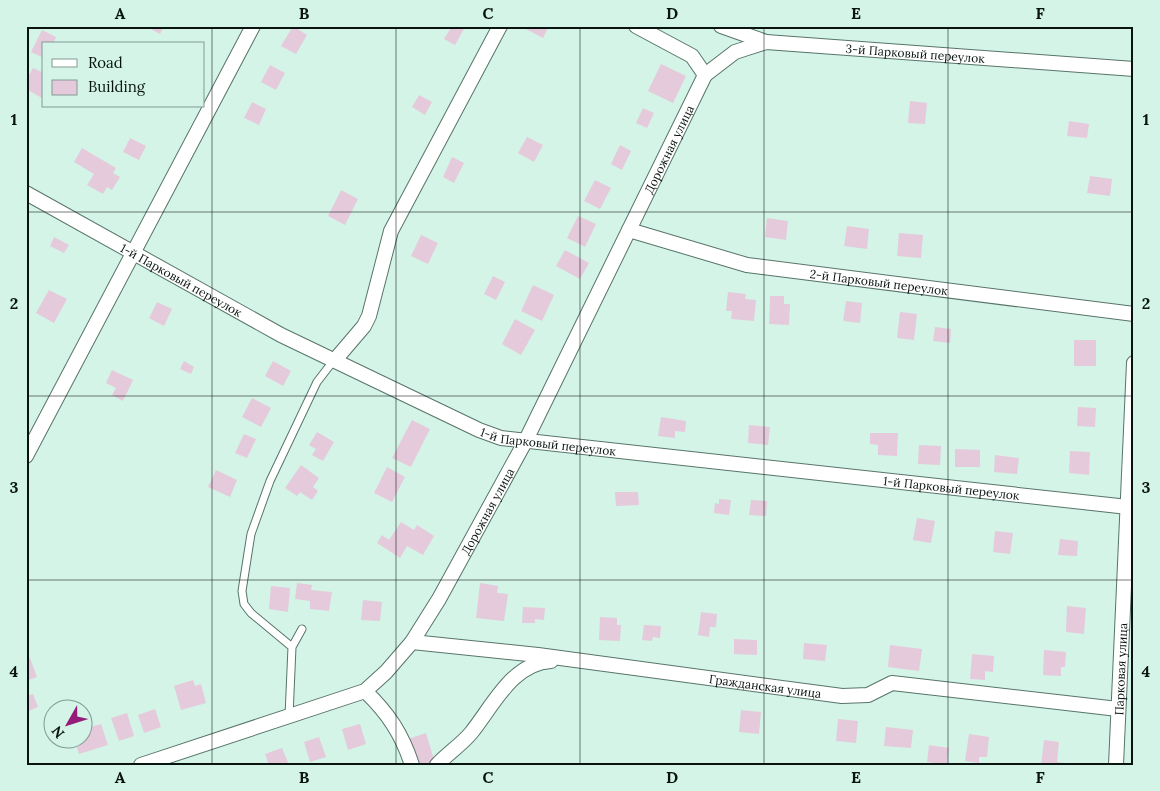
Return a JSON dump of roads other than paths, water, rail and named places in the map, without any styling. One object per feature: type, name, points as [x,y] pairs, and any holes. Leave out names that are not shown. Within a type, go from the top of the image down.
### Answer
[{"type":"street","points":[[26,456],[253,26]]},
{"type":"street","points":[[335,360],[364,326],[369,316],[391,231],[500,26]]},
{"type":"street","points":[[636,26],[692,56],[705,75]]},
{"type":"street","points":[[720,26],[766,42]]},
{"type":"street","name":"3-й Парковый переулок","points":[[705,75],[735,52],[766,42],[1134,69]]},
{"type":"street","name":"Дорожная улица","points":[[141,765],[365,690],[386,672],[412,642],[439,600],[524,442],[705,75]]},
{"type":"street","name":"1-й Парковый переулок","points":[[26,193],[281,335],[479,430],[501,438],[1128,507]]},
{"type":"street","name":"2-й Парковый переулок","points":[[630,230],[747,264],[1134,314]]},
{"type":"street","name":"Парковая улица","points":[[1116,765],[1134,364]]},
{"type":"street","name":"Гражданская улица","points":[[412,642],[538,655],[842,696],[868,695],[892,683],[1118,709]]},
{"type":"street","points":[[437,765],[470,734],[508,683],[535,663],[564,660]]},
{"type":"street","points":[[365,690],[386,712],[405,742],[412,765]]},
{"type":"lane","points":[[292,647],[251,612],[244,604],[242,591],[251,534],[270,481],[317,382],[335,360]]},
{"type":"lane","points":[[289,716],[292,647],[302,629]]}]
